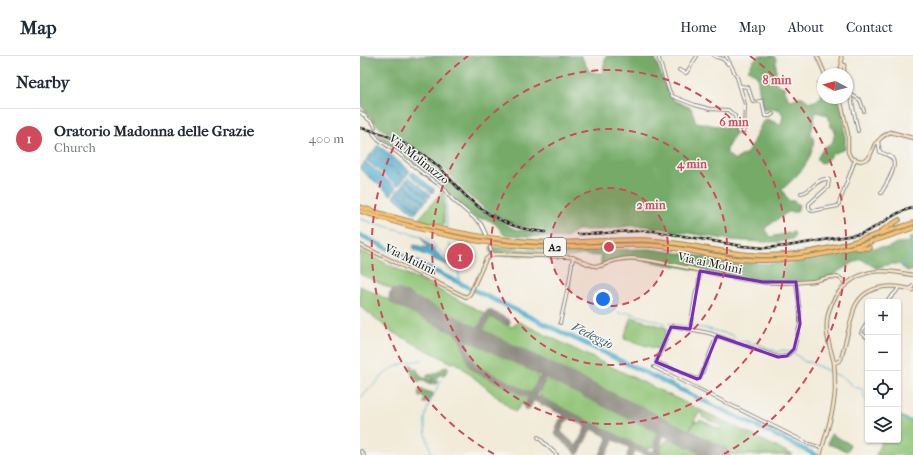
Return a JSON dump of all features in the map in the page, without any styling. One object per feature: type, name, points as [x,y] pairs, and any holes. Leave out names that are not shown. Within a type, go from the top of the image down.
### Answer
[{"type":"highway","name":"A2","points":[[360,207],[459,233],[495,239],[562,243],[651,240],[731,253],[771,255],[816,251],[867,238],[913,223]]},
{"type":"highway","name":"A2","points":[[360,211],[438,233],[494,243],[549,247],[649,245],[677,248],[723,257],[753,260],[800,259],[825,255],[850,249],[913,228]]},
{"type":"highway","name":"A2","points":[[867,238],[899,220]]},
{"type":"highway","name":"A2","points":[[850,249],[870,248]]},
{"type":"street","points":[[658,56],[672,96],[695,106],[728,110],[734,116],[738,131],[742,133],[744,130],[745,104],[736,75],[726,56]]},
{"type":"street","points":[[679,70],[687,72],[697,56]]},
{"type":"street","points":[[714,56],[723,59],[728,64],[729,63]]},
{"type":"street","points":[[817,56],[822,68]]},
{"type":"street","points":[[841,57],[844,68]]},
{"type":"street","points":[[841,68],[842,64]]},
{"type":"street","points":[[740,86],[746,86],[749,88],[753,102],[762,101],[765,116],[767,117],[773,114]]},
{"type":"street","points":[[853,96],[860,100],[864,111]]},
{"type":"street","points":[[841,104],[848,134],[848,152],[851,158],[855,160],[864,160],[869,158],[878,140],[890,132],[913,138]]},
{"type":"street","points":[[851,104],[858,131]]},
{"type":"street","name":"Via Molinazzo","points":[[360,112],[374,124],[375,127]]},
{"type":"street","name":"Via Molinazzo","points":[[373,134],[444,188],[452,199],[481,224],[486,234]]},
{"type":"street","points":[[878,140],[880,152],[891,158],[893,162],[893,170],[881,193]]},
{"type":"street","points":[[801,193],[805,193],[820,180],[827,179],[829,180],[828,187],[809,204],[809,208],[812,211],[838,206],[855,160]]},
{"type":"street","name":"Via Mulini","points":[[360,244],[462,296],[468,296],[486,259],[492,254]]},
{"type":"street","points":[[490,247],[492,254],[572,257],[569,284],[560,323]]},
{"type":"street","name":"Via ai Molini","points":[[572,257],[596,266],[632,258],[685,267],[732,278],[763,282],[814,281],[832,276],[840,278],[846,284]]},
{"type":"street","points":[[690,329],[700,271]]},
{"type":"street","points":[[820,455],[834,402],[835,372],[827,334],[827,317],[832,301],[846,284],[870,272],[880,271],[913,275]]},
{"type":"street","points":[[717,336],[700,378],[697,379],[656,362],[671,327],[690,329],[717,336],[778,356],[783,357],[792,352],[801,320],[796,282]]},
{"type":"street","points":[[834,363],[839,362],[841,359],[856,304],[862,296],[874,289],[887,286],[911,290],[913,286]]},
{"type":"street","points":[[889,299],[899,287]]},
{"type":"street","points":[[865,327],[861,333],[865,336]]},
{"type":"street","points":[[654,367],[821,449]]},
{"type":"street","points":[[538,437],[557,455]]},
{"type":"street","points":[[361,451],[364,455]]},
{"type":"highlighted area","points":[[700,271],[763,282],[796,282],[800,324],[794,349],[787,356],[778,357],[717,336],[700,378],[697,379],[656,362],[671,327],[690,329]]},
{"type":"green space","points":[[360,56],[581,56],[589,71],[602,74],[606,56],[654,56],[669,95],[675,101],[691,108],[696,122],[733,129],[735,134],[727,148],[727,154],[735,160],[748,152],[763,121],[767,119],[781,125],[783,115],[779,109],[762,110],[757,75],[748,70],[758,56],[774,56],[776,59],[776,84],[784,87],[790,100],[801,97],[809,102],[817,100],[817,104],[840,104],[845,126],[845,149],[832,154],[825,162],[821,163],[817,159],[824,147],[830,145],[833,141],[835,130],[831,127],[828,115],[816,112],[811,132],[814,139],[810,156],[794,179],[782,190],[789,201],[794,201],[799,205],[797,212],[788,212],[765,228],[770,237],[794,232],[795,235],[793,239],[778,242],[730,240],[646,226],[629,226],[605,230],[577,230],[566,238],[504,235],[493,222],[485,219],[476,219],[453,198],[444,186],[377,134],[432,163],[461,194],[473,204],[514,229],[545,234],[545,230],[520,226],[506,221],[486,209],[466,194],[451,176],[433,159],[380,128],[360,105]]},
{"type":"green space","points":[[444,189],[444,225],[418,220]]},
{"type":"green space","points":[[913,236],[913,271],[907,271],[899,264],[890,264],[876,268],[861,259],[832,276],[814,281],[763,282],[632,258],[611,262],[601,266],[601,256],[583,255],[570,257],[492,255],[490,247],[563,250],[650,249],[747,263],[788,264],[822,259],[860,250],[880,247],[887,248],[897,243],[911,242],[909,238]]},
{"type":"green space","points":[[360,250],[486,314],[479,327],[475,329],[360,274]]},
{"type":"green space","points":[[360,286],[534,371],[537,374],[538,379],[525,405],[522,404],[515,412],[455,362],[452,363],[392,332],[360,306]]},
{"type":"green space","points":[[488,316],[512,327],[518,322],[521,323],[793,455],[734,455],[689,433],[695,421],[699,422],[700,420],[721,430],[722,426],[702,417],[703,415],[700,413],[697,415],[688,433],[483,333],[482,328]]},
{"type":"green space","points":[[631,317],[667,328],[661,350],[624,339]]},
{"type":"green space","points":[[410,365],[412,365],[413,369],[416,368],[421,377],[430,380],[437,380],[438,383],[434,384],[430,382],[431,384],[428,384],[427,381],[417,381],[412,375]]},
{"type":"green space","points":[[446,366],[449,369],[444,375],[438,375],[438,377],[433,379],[427,377],[427,375],[432,375]]},
{"type":"green space","points":[[549,379],[654,429],[657,435],[653,447],[648,449],[639,446],[543,398],[540,396],[541,388]]},
{"type":"green space","points":[[420,388],[433,393],[432,399],[426,403],[423,403],[425,398],[422,396],[420,398],[418,394]]},
{"type":"green space","points":[[901,416],[913,422],[913,455],[876,455],[881,443],[901,443]]},
{"type":"green space","points":[[831,434],[850,444],[849,449],[847,451],[828,444]]},
{"type":"green space","points":[[676,439],[708,455],[659,455],[664,442]]},
{"type":"water","points":[[378,145],[410,171],[405,178],[373,152]]},
{"type":"water","points":[[372,153],[404,179],[398,186],[366,160]]},
{"type":"water","points":[[365,162],[397,188],[391,195],[360,169]]},
{"type":"water","points":[[413,172],[435,190],[432,193],[410,175]]},
{"type":"water","points":[[409,177],[431,195],[429,198],[407,180]]},
{"type":"water","points":[[406,180],[428,199],[425,202],[403,184]]},
{"type":"water","points":[[403,185],[425,203],[422,206],[400,188]]},
{"type":"water","points":[[399,189],[421,207],[418,210],[396,192]]},
{"type":"water","points":[[396,193],[418,211],[415,214],[393,196]]},
{"type":"water","points":[[421,236],[447,263],[446,265],[413,249],[414,245],[428,248]]},
{"type":"waterway","points":[[446,196],[447,229]]},
{"type":"waterway","points":[[360,219],[421,236]]},
{"type":"waterway","name":"Vedeggio","points":[[360,235],[816,455]]},
{"type":"waterway","points":[[426,236],[458,271]]},
{"type":"waterway","points":[[449,243],[459,274],[459,283]]},
{"type":"waterway","points":[[902,268],[902,264],[907,263],[910,259],[911,250]]},
{"type":"waterway","points":[[446,265],[451,265]]},
{"type":"waterway","points":[[618,312],[621,314],[627,312],[663,323],[704,328],[732,335],[740,341],[749,342],[750,344],[756,343],[778,352],[783,350],[794,353],[805,362],[809,362],[844,378],[854,387],[862,389],[865,399]]},
{"type":"waterway","points":[[360,398],[393,368],[410,362],[422,360]]},
{"type":"waterway","points":[[432,455],[426,433],[425,420],[429,404],[442,379]]},
{"type":"waterway","points":[[901,417],[904,420],[913,420]]},
{"type":"taxiway","points":[[477,336],[489,313],[507,322]]},
{"type":"taxiway","points":[[459,327],[471,364],[476,369],[639,449],[650,454],[657,455]]},
{"type":"taxiway","points":[[537,366],[543,371],[543,377],[548,373],[554,374]]},
{"type":"taxiway","points":[[527,407],[543,377]]},
{"type":"taxiway","points":[[571,416],[568,416],[560,425],[558,433],[574,448],[577,449],[579,447]]},
{"type":"taxiway","points":[[652,421],[661,427],[660,436],[667,430],[679,435]]},
{"type":"taxiway","points":[[577,451],[588,429],[586,423]]},
{"type":"taxiway","points":[[603,455],[610,440],[608,434]]},
{"type":"taxiway","points":[[656,455],[660,436]]},
{"type":"taxiway","points":[[630,445],[633,449],[630,455]]},
{"type":"runway","points":[[397,297],[722,455]]},
{"type":"railway","points":[[360,128],[391,137],[413,148],[439,167],[476,205],[494,217],[524,229],[545,232]]},
{"type":"railway","points":[[578,234],[654,231],[742,246],[765,248],[787,246],[860,234],[874,228],[892,216],[913,208]]},
{"type":"place","name":"Oratorio Madonna delle Grazie","points":[[460,256]]}]
